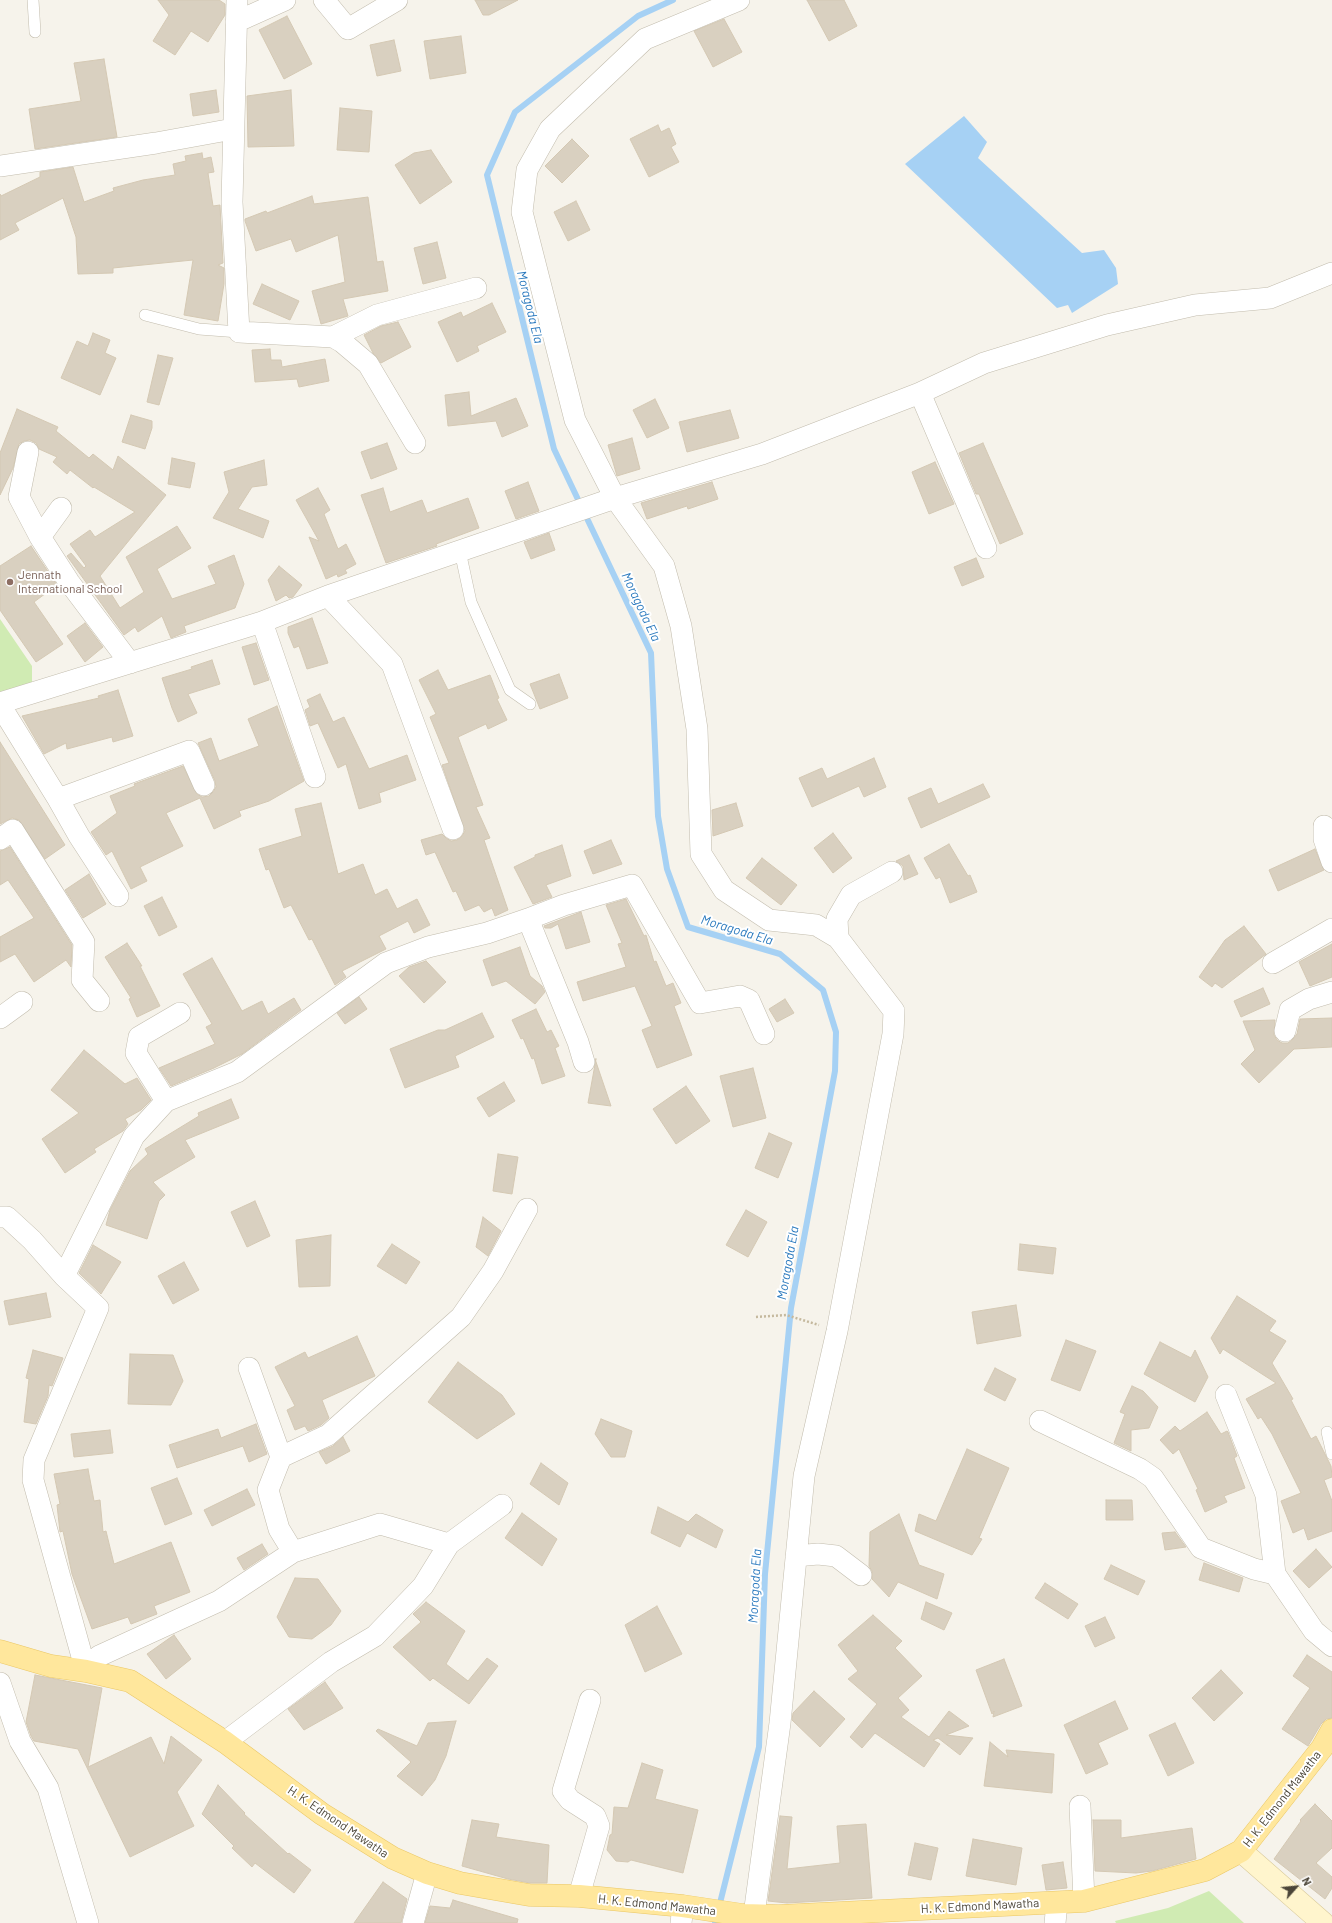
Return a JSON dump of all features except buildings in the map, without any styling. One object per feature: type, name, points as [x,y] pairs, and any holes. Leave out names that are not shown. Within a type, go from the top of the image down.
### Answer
[{"type":"main road","name":"H. K. Edmond Mawatha","points":[[0,1651],[52,1666],[86,1671],[130,1681],[225,1742],[322,1814],[393,1858],[427,1873],[460,1883],[529,1895],[579,1896],[687,1913],[779,1916],[1056,1913],[1084,1901],[1205,1870],[1241,1851],[1322,1748],[1332,1730]]},
{"type":"main road","points":[[1241,1851],[1324,1923]]},
{"type":"street","points":[[237,0],[232,202],[239,332],[333,337],[342,342],[368,364],[415,443]]},
{"type":"street","points":[[236,22],[285,0]]},
{"type":"street","points":[[324,0],[348,29],[397,0]]},
{"type":"street","points":[[739,0],[714,5],[645,39],[550,128],[527,170],[522,212],[575,420],[615,498],[664,566],[681,626],[697,729],[701,854],[724,890],[769,920],[816,925],[838,938],[894,1011],[893,1034],[837,1331],[804,1476],[780,1722],[748,1915]]},
{"type":"street","points":[[0,166],[156,143],[233,128]]},
{"type":"street","points":[[118,896],[79,836],[0,704],[262,622],[328,596],[615,498],[762,454],[920,393],[984,363],[1107,325],[1195,305],[1270,298],[1332,273]]},
{"type":"street","points":[[333,337],[377,315],[476,288]]},
{"type":"street","points":[[920,393],[986,548]]},
{"type":"street","points":[[28,452],[19,497],[40,537],[69,582],[130,663]]},
{"type":"street","points":[[40,537],[61,508]]},
{"type":"street","points":[[328,596],[392,664],[453,829]]},
{"type":"street","points":[[262,622],[315,777]]},
{"type":"street","points":[[58,799],[189,751],[204,785]]},
{"type":"street","points":[[1324,826],[1324,839],[1332,862]]},
{"type":"street","points":[[0,839],[13,830],[84,942],[82,980],[99,1000]]},
{"type":"street","points":[[838,938],[837,919],[851,895],[892,872]]},
{"type":"street","points":[[64,1276],[134,1136],[166,1101],[237,1072],[386,963],[428,947],[487,933],[564,905],[632,885],[700,1003],[740,996],[749,1000],[764,1034]]},
{"type":"street","points":[[528,919],[578,1042],[584,1062]]},
{"type":"street","points":[[1273,962],[1332,929]]},
{"type":"street","points":[[1284,1031],[1290,1010],[1309,999],[1332,992]]},
{"type":"street","points":[[0,1018],[22,1002]]},
{"type":"street","points":[[166,1101],[136,1053],[139,1037],[180,1013]]},
{"type":"street","points":[[281,1457],[328,1436],[461,1317],[494,1271],[527,1209]]},
{"type":"street","points":[[0,1217],[7,1217],[32,1240],[64,1276],[98,1308],[34,1460],[33,1480],[86,1671]]},
{"type":"street","points":[[249,1368],[281,1457],[268,1490],[279,1529],[293,1552]]},
{"type":"street","points":[[1226,1395],[1266,1495],[1275,1574],[1314,1631],[1332,1646]]},
{"type":"street","points":[[1040,1421],[1140,1469],[1153,1478],[1201,1548],[1254,1569],[1275,1574]]},
{"type":"street","points":[[225,1742],[331,1662],[375,1636],[423,1586],[449,1544],[502,1505]]},
{"type":"street","points":[[86,1671],[99,1656],[219,1601],[293,1552],[380,1524],[449,1544]]},
{"type":"street","points":[[796,1556],[818,1554],[836,1556],[861,1575]]},
{"type":"street","points":[[0,1683],[20,1742],[48,1788],[88,1923]]},
{"type":"street","points":[[579,1896],[599,1826],[595,1816],[570,1800],[563,1790],[590,1700]]},
{"type":"street","points":[[1080,1806],[1084,1901]]},
{"type":"street","points":[[413,1923],[427,1873]]},
{"type":"lane","points":[[33,0],[34,32]]},
{"type":"lane","points":[[145,315],[199,329],[239,332]]},
{"type":"lane","points":[[460,551],[471,602],[510,690],[530,704]]},
{"type":"lane","points":[[1327,1432],[1332,1454]]},
{"type":"path","points":[[756,1317],[786,1315],[821,1326]]},
{"type":"green space","points":[[0,619],[32,666],[32,690],[0,699]]},
{"type":"green space","points":[[1209,1891],[1244,1923],[1116,1923],[1115,1921],[1168,1908]]},
{"type":"water","points":[[964,116],[987,142],[978,158],[1082,253],[1104,250],[1116,268],[1118,284],[1072,313],[1068,305],[1057,308],[905,164]]},
{"type":"waterway","name":"Moragoda Ela","points":[[673,0],[638,16],[515,112],[487,175],[554,449],[651,653],[658,816],[667,869],[688,927],[780,954],[823,990],[836,1032],[835,1071],[791,1308],[765,1574],[759,1747],[715,1923]]},
{"type":"place","name":"Jennath International School","points":[[10,582]]}]
